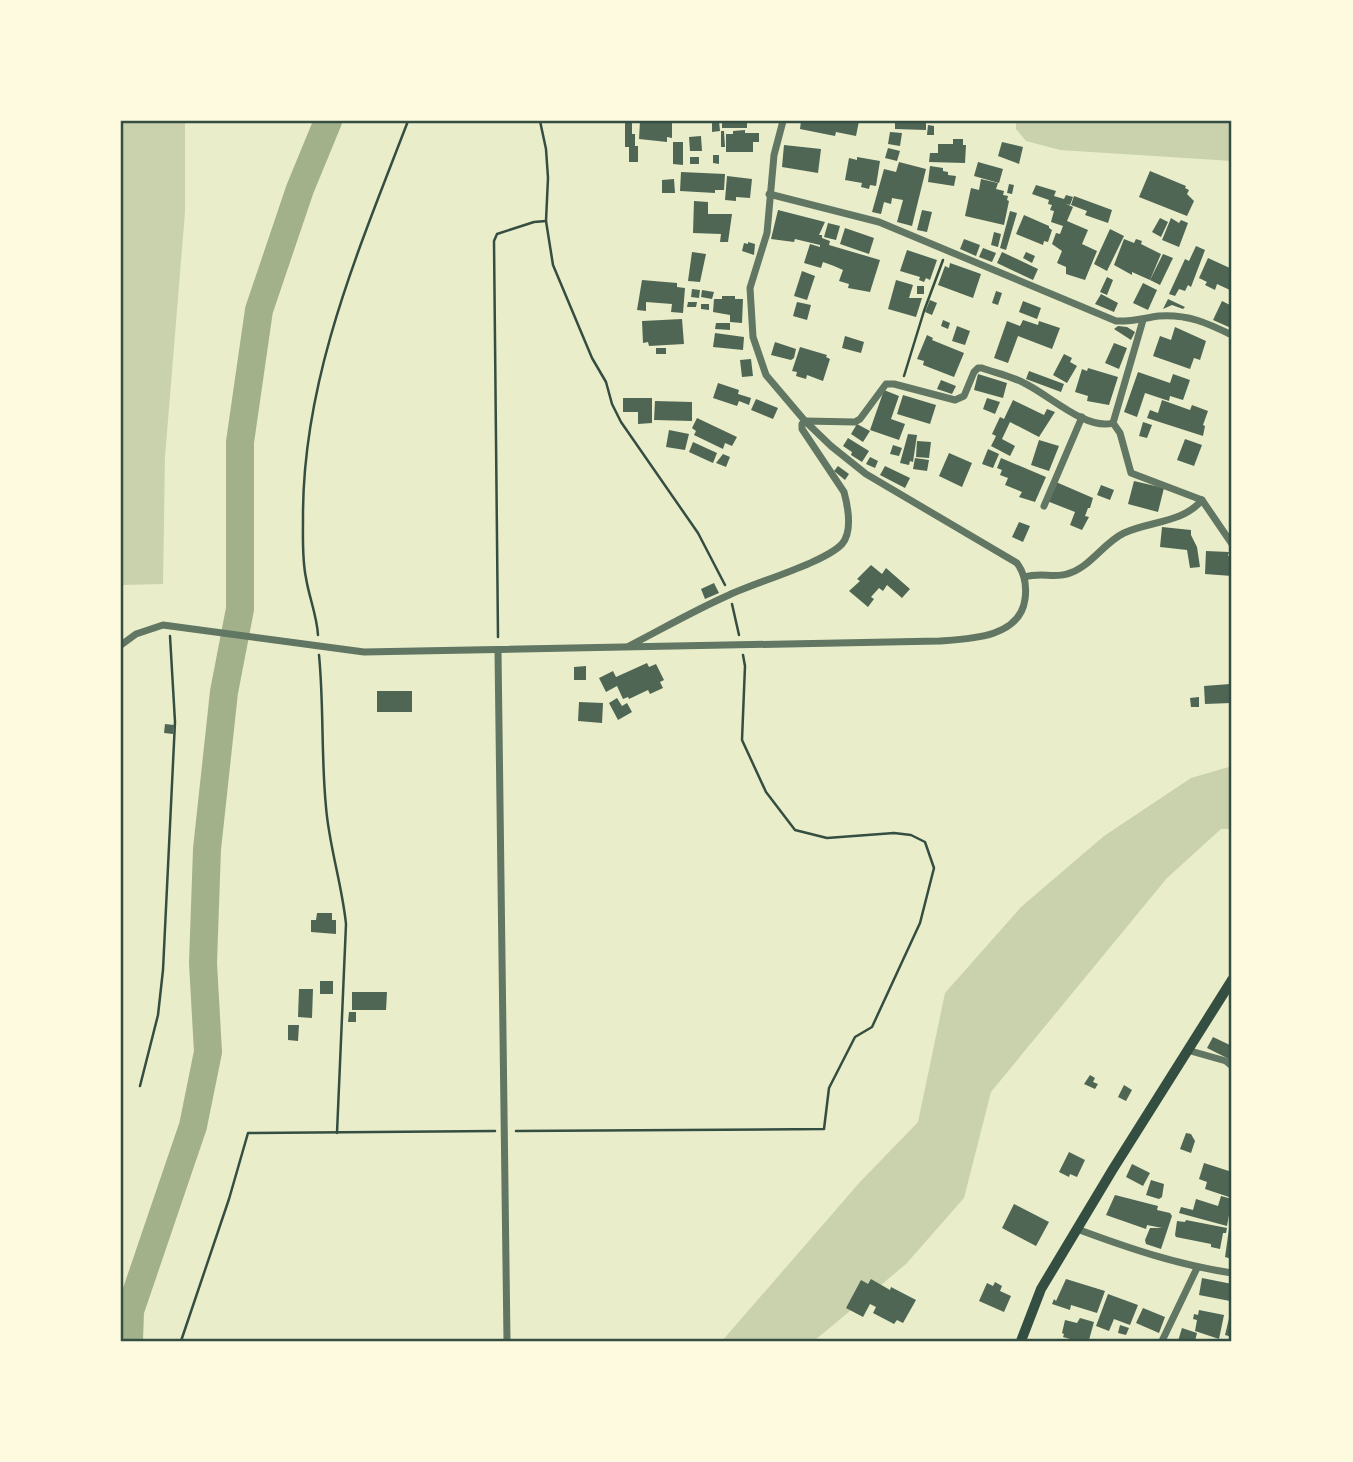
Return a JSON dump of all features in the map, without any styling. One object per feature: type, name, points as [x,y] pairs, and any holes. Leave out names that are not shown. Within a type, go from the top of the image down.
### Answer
[{"type":"main road","points":[[1021,1341],[1037,1298],[1077,1229],[1232,980]]},
{"type":"street","points":[[121,645],[152,627],[172,626],[364,652],[939,641],[990,635],[1011,623],[1021,613],[1026,593],[1022,570],[1010,557],[936,517],[866,474],[805,421],[766,375],[752,327],[750,288],[767,233],[774,155],[783,121]]},
{"type":"street","points":[[769,194],[879,222],[1116,321],[1143,320],[1158,316],[1189,316],[1232,335]]},
{"type":"street","points":[[1113,423],[1143,320]]},
{"type":"street","points":[[805,421],[855,422],[886,384],[955,400],[964,396],[974,372],[982,368],[1025,383],[1100,425],[1113,423]]},
{"type":"street","points":[[1044,506],[1082,417]]},
{"type":"street","points":[[625,648],[730,595],[828,555],[842,544],[846,538],[848,514],[844,492],[802,429],[805,421]]},
{"type":"street","points":[[1113,423],[1120,433],[1131,473],[1202,500],[1232,544]]},
{"type":"street","points":[[1025,577],[1035,573],[1056,576],[1069,574],[1080,569],[1121,534],[1190,513],[1202,500]]},
{"type":"street","points":[[498,651],[507,1341]]},
{"type":"street","points":[[1187,1050],[1226,1061],[1232,1066]]},
{"type":"street","points":[[1077,1229],[1198,1268],[1232,1273]]},
{"type":"street","points":[[1162,1341],[1198,1268]]},
{"type":"path","points":[[337,1133],[346,924],[326,807],[315,645],[318,630],[305,575],[303,517],[306,453],[332,328],[353,260],[408,121]]},
{"type":"path","points":[[181,1341],[229,1199],[248,1133],[824,1129],[829,1088],[855,1037],[872,1027],[920,923],[934,868],[925,842],[911,835],[857,834],[827,838],[795,830],[766,792],[742,740],[745,666],[730,595],[698,533],[621,422],[612,404],[606,382],[592,358],[552,265],[546,221],[546,149],[540,121]]},
{"type":"path","points":[[498,651],[494,241],[497,234],[504,230],[546,221]]},
{"type":"path","points":[[901,386],[924,311],[947,250]]},
{"type":"path","points":[[140,1086],[158,1015],[163,970],[175,722],[172,626]]},
{"type":"green space","points":[[121,121],[185,121],[185,212],[165,457],[163,584],[121,585]]},
{"type":"green space","points":[[1016,121],[1232,121],[1232,161],[1060,150],[1026,141],[1016,129]]},
{"type":"green space","points":[[1232,766],[1232,829],[1221,829],[1167,878],[991,1092],[964,1198],[906,1264],[814,1341],[722,1341],[860,1182],[918,1122],[945,993],[1021,907],[1104,836],[1191,778]]},
{"type":"building","points":[[625,121],[632,121],[632,134],[635,134],[635,146],[638,146],[638,162],[629,162],[629,147],[625,147]]},
{"type":"building","points":[[640,121],[672,121],[672,138],[667,137],[667,142],[639,139]]},
{"type":"building","points":[[712,121],[719,121],[720,131],[712,132]]},
{"type":"building","points":[[801,121],[859,121],[856,136],[836,132],[835,136],[800,129]]},
{"type":"building","points":[[895,121],[926,121],[926,130],[895,129]]},
{"type":"building","points":[[722,122],[747,123],[747,128],[722,128]]},
{"type":"building","points":[[928,125],[934,126],[934,135],[927,135]]},
{"type":"building","points":[[745,130],[745,133],[759,133],[759,142],[753,142],[753,152],[726,152],[726,134]]},
{"type":"building","points":[[721,131],[724,131],[725,147],[721,147]]},
{"type":"building","points":[[890,132],[902,133],[900,146],[888,144]]},
{"type":"building","points":[[701,136],[702,151],[690,151],[689,137]]},
{"type":"building","points":[[953,139],[963,139],[963,145],[966,145],[965,163],[929,162],[930,153],[938,153],[938,144],[953,144]]},
{"type":"building","points":[[673,142],[683,142],[683,165],[673,164]]},
{"type":"building","points":[[1002,142],[1023,147],[1019,164],[998,156]]},
{"type":"building","points":[[784,145],[821,149],[818,173],[782,167]]},
{"type":"building","points":[[888,148],[900,151],[897,161],[885,158]]},
{"type":"building","points":[[713,155],[719,155],[719,164],[713,163]]},
{"type":"building","points":[[690,157],[699,157],[699,164],[690,164]]},
{"type":"building","points":[[857,157],[880,161],[876,186],[870,185],[869,189],[861,187],[862,183],[845,180],[849,158],[857,160]]},
{"type":"building","points":[[899,162],[926,169],[912,226],[897,222],[903,200],[892,198],[891,204],[884,202],[881,214],[872,212],[884,169],[896,172]]},
{"type":"building","points":[[978,162],[1003,169],[999,183],[974,176]]},
{"type":"building","points":[[930,166],[943,168],[948,175],[956,176],[954,186],[928,182]]},
{"type":"building","points":[[1150,171],[1186,186],[1189,190],[1187,194],[1194,201],[1187,216],[1139,197]]},
{"type":"building","points":[[681,172],[725,174],[724,190],[715,190],[715,193],[680,191]]},
{"type":"building","points":[[727,176],[752,179],[750,198],[736,197],[736,201],[725,200]]},
{"type":"building","points":[[674,179],[675,193],[662,193],[662,180]]},
{"type":"building","points":[[981,179],[998,183],[996,189],[1004,191],[1003,195],[1008,196],[1004,225],[965,216],[971,188],[979,190]]},
{"type":"building","points":[[1009,184],[1014,185],[1012,194],[1007,193]]},
{"type":"building","points":[[1036,185],[1056,191],[1054,196],[1064,199],[1066,195],[1073,197],[1070,205],[1066,204],[1073,207],[1067,221],[1088,230],[1082,244],[1097,251],[1085,280],[1066,274],[1066,267],[1057,263],[1062,251],[1052,244],[1056,233],[1060,234],[1063,226],[1051,222],[1054,211],[1050,210],[1052,205],[1048,204],[1049,200],[1032,194]]},
{"type":"building","points":[[1074,196],[1112,210],[1108,223],[1085,215],[1087,211],[1071,205]]},
{"type":"building","points":[[694,201],[708,202],[708,214],[732,214],[728,242],[720,242],[721,234],[693,233]]},
{"type":"building","points":[[778,210],[825,222],[819,235],[830,241],[829,245],[880,260],[870,292],[848,288],[849,284],[839,281],[843,270],[834,266],[823,262],[821,268],[804,263],[810,244],[820,245],[795,239],[794,242],[771,239]]},
{"type":"building","points":[[922,210],[932,212],[927,232],[917,230]]},
{"type":"building","points":[[1010,211],[1017,213],[1006,250],[1000,248]]},
{"type":"building","points":[[1024,215],[1049,226],[1052,230],[1048,242],[1044,241],[1043,245],[1016,234]]},
{"type":"building","points":[[1160,218],[1168,222],[1161,237],[1152,232]]},
{"type":"building","points":[[1171,218],[1179,223],[1181,220],[1188,223],[1179,247],[1162,240]]},
{"type":"building","points":[[828,223],[840,226],[836,240],[824,237]]},
{"type":"building","points":[[845,228],[874,238],[869,254],[840,244]]},
{"type":"building","points":[[1110,229],[1124,236],[1107,271],[1094,264]]},
{"type":"building","points":[[994,232],[1001,234],[998,247],[991,245]]},
{"type":"building","points":[[964,239],[980,245],[976,256],[960,249]]},
{"type":"building","points":[[1124,239],[1134,243],[1136,239],[1142,241],[1141,244],[1161,254],[1150,280],[1132,272],[1132,275],[1114,265]]},
{"type":"building","points":[[744,243],[755,244],[754,255],[742,251]]},
{"type":"building","points":[[1196,246],[1205,250],[1191,287],[1188,285],[1185,291],[1179,289],[1175,296],[1169,294],[1185,259],[1189,261]]},
{"type":"building","points":[[983,248],[996,253],[992,262],[979,257]]},
{"type":"building","points":[[907,250],[937,260],[930,280],[926,278],[924,282],[919,280],[920,277],[900,271]]},
{"type":"building","points":[[692,252],[706,254],[700,282],[688,281]]},
{"type":"building","points":[[1002,252],[1038,269],[1033,280],[997,263]]},
{"type":"building","points":[[1026,252],[1035,256],[1032,263],[1023,258]]},
{"type":"building","points":[[1163,254],[1173,258],[1160,285],[1150,280]]},
{"type":"building","points":[[1208,258],[1232,269],[1232,291],[1217,284],[1215,290],[1199,278]]},
{"type":"building","points":[[950,263],[981,274],[973,298],[938,285],[945,266],[949,268]]},
{"type":"building","points":[[802,271],[815,276],[807,300],[794,296]]},
{"type":"building","points":[[1107,277],[1113,280],[1107,295],[1100,292]]},
{"type":"building","points":[[642,280],[677,283],[677,287],[685,288],[683,313],[671,312],[672,304],[646,302],[646,311],[637,310]]},
{"type":"building","points":[[896,280],[913,285],[909,298],[922,298],[916,317],[888,309]]},
{"type":"building","points":[[1143,283],[1157,290],[1148,310],[1133,303]]},
{"type":"building","points":[[917,286],[924,286],[924,294],[917,294]]},
{"type":"building","points":[[692,289],[700,290],[699,298],[691,297]]},
{"type":"building","points":[[702,290],[714,292],[712,299],[701,297]]},
{"type":"building","points":[[996,291],[1002,293],[998,305],[992,303]]},
{"type":"building","points":[[1101,294],[1118,303],[1114,312],[1095,304]]},
{"type":"building","points":[[722,296],[743,299],[742,323],[730,322],[730,315],[713,312],[714,299],[722,299]]},
{"type":"building","points":[[1168,299],[1185,307],[1183,309],[1172,305],[1163,309]]},
{"type":"building","points":[[930,300],[937,303],[932,315],[925,312]]},
{"type":"building","points":[[1023,301],[1041,308],[1037,319],[1019,312]]},
{"type":"building","points":[[1222,301],[1232,306],[1231,328],[1213,320]]},
{"type":"building","points":[[688,302],[697,302],[696,307],[687,307]]},
{"type":"building","points":[[797,302],[811,305],[807,320],[793,316]]},
{"type":"building","points":[[701,304],[709,304],[709,310],[701,309]]},
{"type":"building","points":[[682,319],[684,344],[649,346],[648,342],[643,343],[642,321]]},
{"type":"building","points":[[943,320],[950,323],[948,329],[941,326]]},
{"type":"building","points":[[1023,320],[1038,325],[1039,321],[1060,328],[1052,349],[1018,336],[1008,363],[994,358],[1007,321],[1020,326]]},
{"type":"building","points":[[716,323],[730,323],[730,330],[715,329]]},
{"type":"building","points":[[957,326],[970,331],[965,345],[952,341]]},
{"type":"building","points":[[1118,326],[1135,332],[1131,340],[1114,329]]},
{"type":"building","points":[[1175,327],[1206,341],[1200,360],[1194,358],[1190,369],[1153,356],[1160,336],[1171,340]]},
{"type":"building","points":[[715,333],[744,337],[743,350],[713,347]]},
{"type":"building","points":[[927,335],[933,338],[932,340],[964,353],[954,377],[923,365],[924,361],[917,359]]},
{"type":"building","points":[[845,336],[864,342],[861,353],[842,348]]},
{"type":"building","points":[[775,342],[796,349],[794,358],[791,360],[771,355]]},
{"type":"building","points":[[1114,343],[1127,348],[1119,369],[1105,363]]},
{"type":"building","points":[[800,347],[827,355],[830,359],[823,381],[807,375],[806,379],[796,376],[797,372],[792,371]]},
{"type":"building","points":[[656,348],[666,348],[666,354],[656,354]]},
{"type":"building","points":[[1064,354],[1072,358],[1070,362],[1077,366],[1067,383],[1053,375]]},
{"type":"building","points":[[751,359],[753,376],[742,377],[740,360]]},
{"type":"building","points":[[1088,368],[1118,377],[1109,405],[1087,401],[1088,396],[1075,392],[1082,369],[1087,371]]},
{"type":"building","points":[[1029,371],[1064,384],[1061,392],[1026,379]]},
{"type":"building","points":[[1138,372],[1170,383],[1173,374],[1190,380],[1183,400],[1170,396],[1169,401],[1145,393],[1137,417],[1124,412]]},
{"type":"building","points":[[978,374],[1007,383],[1003,398],[974,390]]},
{"type":"building","points":[[941,380],[956,386],[952,394],[937,389]]},
{"type":"building","points":[[718,383],[739,390],[738,394],[751,398],[749,405],[739,401],[737,406],[713,398]]},
{"type":"building","points":[[884,390],[899,396],[891,419],[905,424],[899,440],[870,430]]},
{"type":"building","points":[[903,395],[936,405],[930,424],[897,414]]},
{"type":"building","points":[[623,398],[652,398],[652,423],[638,424],[638,412],[623,412]]},
{"type":"building","points":[[987,398],[1000,402],[995,414],[983,409]]},
{"type":"building","points":[[756,399],[778,408],[773,419],[751,410]]},
{"type":"building","points":[[1013,400],[1044,415],[1047,409],[1055,412],[1039,437],[1010,422],[1002,439],[1015,446],[1010,456],[991,446],[996,436],[992,434],[1000,417],[1004,419]]},
{"type":"building","points":[[1162,400],[1190,410],[1192,405],[1208,411],[1203,425],[1203,436],[1147,418],[1150,410],[1158,413]]},
{"type":"building","points":[[655,401],[692,402],[692,421],[654,420]]},
{"type":"building","points":[[697,418],[737,437],[732,446],[725,443],[723,449],[694,435],[696,431],[692,428]]},
{"type":"building","points":[[1143,422],[1152,425],[1147,438],[1139,436]]},
{"type":"building","points":[[857,424],[870,431],[863,442],[851,434]]},
{"type":"building","points":[[669,430],[689,434],[685,450],[666,447]]},
{"type":"building","points":[[908,434],[917,435],[913,462],[910,461],[909,465],[900,463]]},
{"type":"building","points":[[848,438],[869,451],[862,462],[843,446]]},
{"type":"building","points":[[1185,439],[1202,445],[1194,466],[1177,460]]},
{"type":"building","points":[[1039,440],[1059,446],[1049,471],[1031,465]]},
{"type":"building","points":[[917,441],[931,442],[929,458],[916,457]]},
{"type":"building","points":[[693,442],[717,453],[713,463],[689,452]]},
{"type":"building","points":[[893,445],[902,448],[899,456],[890,454]]},
{"type":"building","points":[[988,449],[999,454],[993,468],[982,464]]},
{"type":"building","points":[[949,453],[972,463],[962,487],[939,476]]},
{"type":"building","points":[[723,454],[730,457],[726,467],[716,463]]},
{"type":"building","points":[[870,457],[878,461],[875,468],[866,464]]},
{"type":"building","points":[[915,458],[929,460],[927,471],[913,469]]},
{"type":"building","points":[[1001,458],[1046,477],[1035,502],[1019,497],[1022,492],[1005,485],[1008,478],[1000,475],[1002,470],[997,468]]},
{"type":"building","points":[[838,466],[849,474],[845,480],[834,471]]},
{"type":"building","points":[[885,466],[910,478],[905,488],[880,475]]},
{"type":"building","points":[[1134,481],[1164,488],[1158,512],[1128,504]]},
{"type":"building","points":[[1056,482],[1093,498],[1085,516],[1089,517],[1082,530],[1070,525],[1075,512],[1047,501]]},
{"type":"building","points":[[1101,485],[1114,490],[1110,500],[1097,495]]},
{"type":"building","points":[[1019,522],[1030,526],[1023,542],[1012,537]]},
{"type":"building","points":[[1162,527],[1191,530],[1200,567],[1190,568],[1187,550],[1160,547]]},
{"type":"building","points":[[1206,551],[1229,552],[1228,556],[1232,556],[1232,576],[1205,574]]},
{"type":"building","points":[[871,565],[882,574],[886,568],[910,589],[902,598],[887,585],[883,591],[879,588],[871,597],[874,599],[868,607],[849,591]]},
{"type":"building","points":[[714,583],[719,593],[705,599],[701,589]]},
{"type":"building","points":[[647,663],[649,667],[656,664],[664,680],[660,682],[663,688],[650,694],[648,690],[623,699],[617,686],[606,692],[599,678],[613,671],[616,677]]},
{"type":"building","points":[[586,666],[586,680],[574,680],[574,667]]},
{"type":"building","points":[[1230,684],[1231,703],[1205,704],[1204,686]]},
{"type":"building","points":[[377,691],[412,691],[412,712],[377,712]]},
{"type":"building","points":[[1199,697],[1199,707],[1191,707],[1190,698]]},
{"type":"building","points":[[617,698],[622,706],[627,703],[632,712],[618,720],[609,703]]},
{"type":"building","points":[[579,702],[603,703],[602,723],[578,721]]},
{"type":"building","points":[[165,724],[174,725],[173,734],[164,733]]},
{"type":"building","points":[[317,913],[332,913],[332,920],[336,920],[336,934],[311,932],[311,920],[316,920]]},
{"type":"building","points":[[320,981],[333,981],[333,994],[320,994]]},
{"type":"building","points":[[299,989],[313,989],[312,1018],[298,1017]]},
{"type":"building","points":[[352,992],[387,992],[386,1010],[352,1010]]},
{"type":"building","points":[[349,1012],[356,1012],[356,1022],[348,1022]]},
{"type":"building","points":[[288,1025],[299,1025],[298,1041],[288,1040]]},
{"type":"building","points":[[1213,1037],[1232,1046],[1229,1059],[1207,1048]]},
{"type":"building","points":[[1090,1075],[1095,1078],[1093,1082],[1098,1084],[1095,1089],[1084,1084]]},
{"type":"building","points":[[1124,1085],[1132,1090],[1126,1101],[1118,1097]]},
{"type":"building","points":[[1186,1133],[1191,1134],[1195,1141],[1191,1153],[1180,1149]]},
{"type":"building","points":[[1069,1152],[1085,1160],[1077,1177],[1070,1174],[1069,1177],[1059,1172]]},
{"type":"building","points":[[1204,1163],[1232,1172],[1232,1198],[1205,1189],[1207,1182],[1199,1179]]},
{"type":"building","points":[[1132,1164],[1150,1173],[1143,1186],[1126,1177]]},
{"type":"building","points":[[1151,1180],[1164,1184],[1162,1197],[1159,1199],[1146,1195]]},
{"type":"building","points":[[1115,1195],[1158,1206],[1157,1210],[1170,1213],[1172,1216],[1161,1249],[1146,1244],[1145,1240],[1150,1228],[1162,1228],[1147,1225],[1146,1229],[1106,1215]]},
{"type":"building","points":[[1221,1196],[1232,1199],[1227,1226],[1179,1213],[1181,1207],[1193,1210],[1196,1199],[1218,1206]]},
{"type":"building","points":[[1014,1204],[1049,1222],[1036,1246],[1002,1228]]},
{"type":"building","points":[[1186,1220],[1227,1228],[1226,1233],[1223,1233],[1220,1249],[1211,1247],[1211,1244],[1176,1237],[1177,1221]]},
{"type":"building","points":[[1229,1229],[1232,1229],[1232,1259],[1225,1257]]},
{"type":"building","points":[[1202,1278],[1232,1284],[1230,1301],[1199,1295]]},
{"type":"building","points":[[871,1279],[916,1300],[903,1323],[897,1320],[894,1324],[873,1313],[876,1307],[870,1304],[863,1317],[846,1308],[861,1280],[868,1284]]},
{"type":"building","points":[[1066,1279],[1105,1291],[1097,1313],[1071,1305],[1070,1310],[1052,1304]]},
{"type":"building","points":[[995,1282],[1002,1286],[1000,1291],[1011,1296],[1004,1312],[979,1301],[987,1283],[993,1286]]},
{"type":"building","points":[[1108,1294],[1138,1305],[1130,1325],[1114,1319],[1109,1331],[1096,1326]]},
{"type":"building","points":[[1143,1308],[1165,1317],[1159,1333],[1136,1323]]},
{"type":"building","points":[[1199,1310],[1224,1315],[1219,1339],[1195,1331],[1197,1320],[1193,1319]]},
{"type":"building","points":[[1232,1310],[1232,1337],[1225,1335]]},
{"type":"building","points":[[1080,1318],[1094,1322],[1089,1340],[1077,1341],[1063,1337],[1065,1320],[1077,1323]]},
{"type":"building","points":[[1120,1325],[1129,1328],[1126,1335],[1118,1333]]},
{"type":"building","points":[[1182,1328],[1197,1333],[1195,1341],[1178,1341]]},
{"type":"waterway","points":[[129,1341],[130,1311],[193,1126],[208,1052],[203,963],[207,849],[224,692],[240,609],[240,442],[259,310],[300,189],[328,121]]}]
